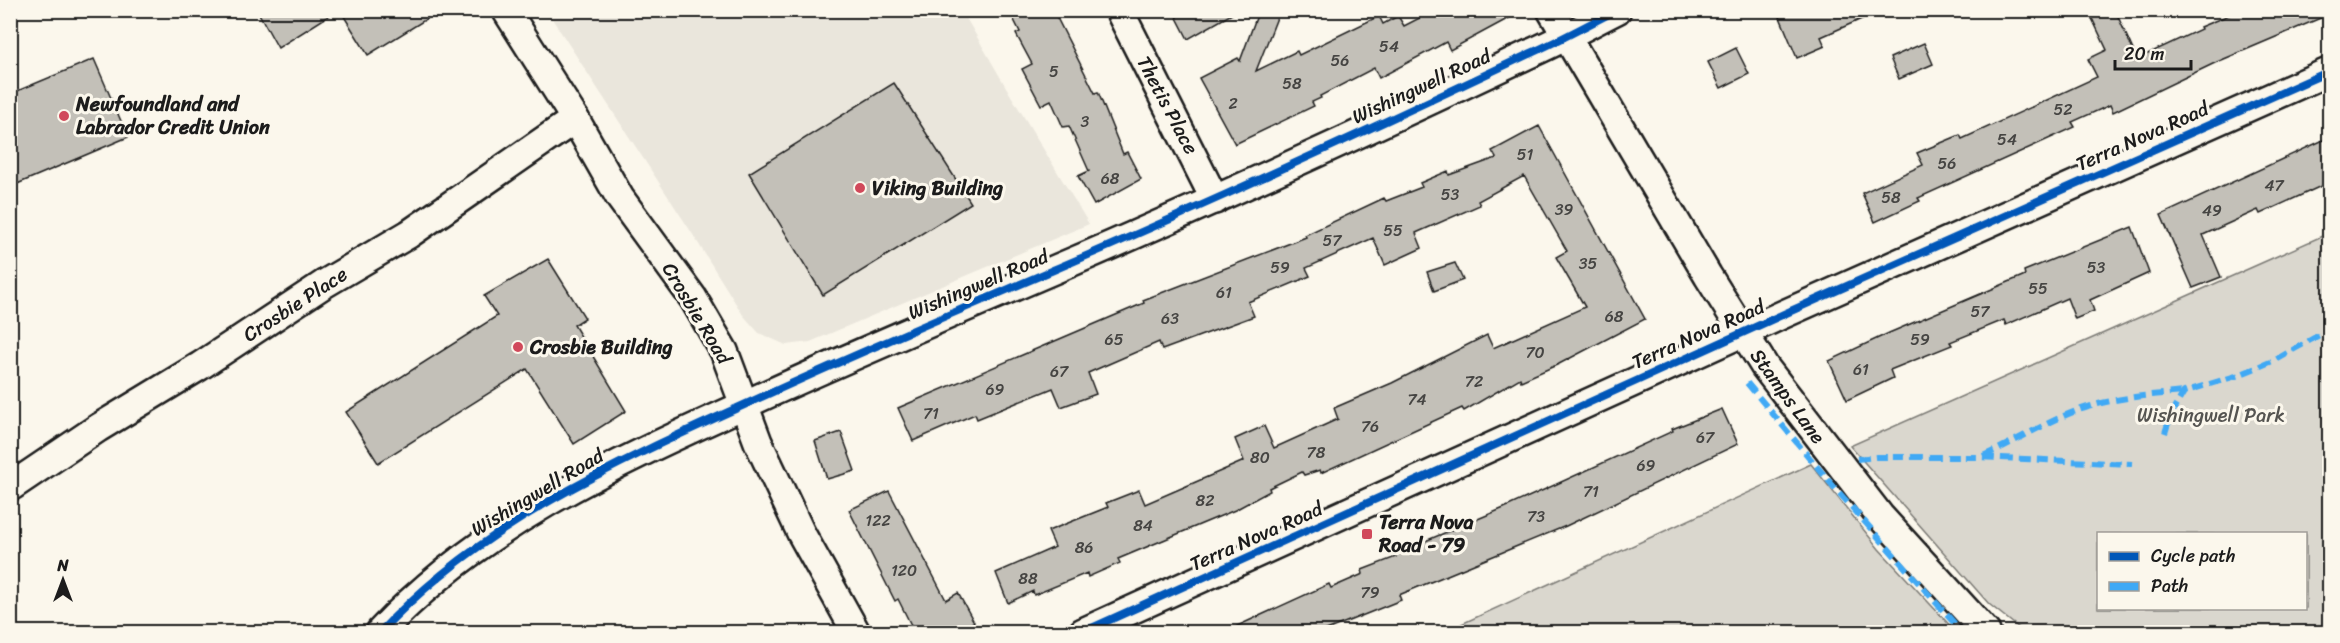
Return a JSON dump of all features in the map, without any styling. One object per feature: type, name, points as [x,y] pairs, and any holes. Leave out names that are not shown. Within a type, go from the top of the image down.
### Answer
[{"type":"street","name":"Crosbie Road","points":[[506,10],[575,119],[620,198],[693,297],[724,351],[758,442],[801,533],[856,633]]},
{"type":"street","name":"Thetis Place","points":[[1119,10],[1195,156],[1215,200]]},
{"type":"street","name":"Stamps Lane","points":[[1551,10],[1743,332],[1785,394],[1867,500],[1929,572],[1986,633]]},
{"type":"street","name":"Wishingwell Road","points":[[380,633],[407,604],[472,549],[536,508],[609,468],[812,373],[1215,200],[1617,10]]},
{"type":"street","name":"Terra Nova Road","points":[[1083,633],[1743,332],[2330,71]]},
{"type":"street","name":"Crosbie Place","points":[[12,486],[98,428],[200,366],[324,284],[409,234],[575,119]]},
{"type":"shaded area","points":[[547,11],[962,11],[1089,224],[810,342],[786,345],[759,333],[743,315]]},
{"type":"green space","name":"Wishingwell Park","points":[[2329,233],[2329,632],[2024,632],[1989,604],[1850,446]]},
{"type":"green space","points":[[1811,464],[1879,549],[1956,632],[1444,632]]},
{"type":"building","points":[[257,10],[338,10],[278,48]]},
{"type":"building","points":[[340,10],[441,10],[368,55]]},
{"type":"building","points":[[1009,10],[1053,10],[1095,93],[1098,92],[1123,154],[1127,152],[1141,179],[1094,205],[1078,176],[1089,171],[1069,126],[1063,127],[1051,100],[1041,105],[1022,69],[1032,64],[1016,34],[1020,32]]},
{"type":"building","points":[[1173,10],[1239,10],[1188,39]]},
{"type":"building","points":[[1259,10],[1278,15],[1256,71],[1297,51],[1299,55],[1379,16],[1383,24],[1398,16],[1404,26],[1435,10],[1524,10],[1450,50],[1446,42],[1379,78],[1374,68],[1320,96],[1321,98],[1312,102],[1314,106],[1235,144],[1199,78],[1238,58],[1240,61]]},
{"type":"building","points":[[1777,10],[1882,10],[1821,37],[1825,46],[1797,58]]},
{"type":"building","points":[[2088,10],[2115,10],[2137,59],[2201,29],[2200,27],[2241,10],[2330,10],[2330,14],[2217,62],[2113,112],[2110,105],[2072,122],[2075,127],[1918,198],[1920,201],[1875,222],[1862,193],[1923,165],[1917,153],[1960,135],[1962,139],[2097,77],[2088,59],[2107,50]]},
{"type":"building","points":[[1924,43],[1933,64],[1899,79],[1890,58]]},
{"type":"building","points":[[1736,48],[1749,74],[1721,88],[1708,62]]},
{"type":"building","name":"Newfoundland and Labrador Credit Union","points":[[94,59],[128,137],[10,187],[10,94]]},
{"type":"building","name":"Viking Building","points":[[894,83],[971,203],[823,295],[749,173]]},
{"type":"building","points":[[1539,126],[1645,319],[1559,364],[1521,381],[1520,378],[1464,411],[1462,408],[1321,473],[1320,470],[1304,475],[1302,472],[1269,488],[1270,491],[1235,510],[1118,559],[1120,563],[1088,577],[1087,573],[1034,595],[1033,591],[1008,603],[996,573],[1055,547],[1048,531],[1108,507],[1106,503],[1139,490],[1145,504],[1244,461],[1235,439],[1264,426],[1274,448],[1338,419],[1334,408],[1392,383],[1487,335],[1493,348],[1585,307],[1556,257],[1567,251],[1524,176],[1478,201],[1480,205],[1416,233],[1422,248],[1385,265],[1373,238],[1306,268],[1310,276],[1248,302],[1254,316],[1162,350],[1159,342],[1088,373],[1096,394],[1061,407],[1053,388],[977,419],[975,414],[913,441],[898,408],[1144,303],[1143,300],[1306,237],[1305,235],[1384,198],[1386,201],[1422,187],[1420,183],[1448,171],[1449,175],[1496,158],[1492,151]]},
{"type":"building","points":[[2330,137],[2330,182],[2260,214],[2258,210],[2203,235],[2221,277],[2193,288],[2161,215]]},
{"type":"building","points":[[2132,227],[2149,273],[2090,300],[2094,311],[2075,319],[2067,298],[2006,325],[2004,320],[1950,342],[1952,345],[1890,370],[1893,378],[1847,400],[1829,361],[2025,275],[2024,271]]},
{"type":"building","name":"Crosbie Building","points":[[548,259],[585,318],[574,325],[626,411],[574,444],[527,369],[378,463],[346,412],[497,316],[484,296]]},
{"type":"building","points":[[1455,263],[1463,280],[1434,291],[1427,272]]},
{"type":"building","points":[[1722,409],[1738,444],[1566,526],[1399,595],[1401,600],[1319,633],[1222,633],[1329,584],[1331,588],[1363,574],[1362,570],[1396,557],[1394,554],[1504,508],[1673,431],[1672,429]]},
{"type":"building","points":[[841,432],[855,471],[827,479],[815,441]]},
{"type":"building","points":[[889,491],[946,600],[958,593],[974,622],[953,633],[915,633],[898,599],[895,601],[849,510]]},
{"type":"marked path","points":[[2165,433],[2171,414],[2184,392],[2239,375],[2275,360],[2330,329]]},
{"type":"marked path","points":[[1747,383],[1834,487],[1962,632]]},
{"type":"marked path","points":[[1983,456],[2061,417],[2088,407],[2148,395],[2184,392]]},
{"type":"marked path","points":[[1857,459],[1980,457],[2132,464]]},
{"type":"cycle path","points":[[380,632],[419,594],[505,529],[550,500],[646,450],[822,370],[1295,163],[1540,49],[1617,10]]},
{"type":"cycle path","points":[[1083,632],[1784,314],[2330,71]]},
{"type":"place","name":"Newfoundland and Labrador Credit Union","points":[[64,116]]},
{"type":"place","name":"Viking Building","points":[[860,188]]},
{"type":"place","name":"Crosbie Building","points":[[518,347]]},
{"type":"place","name":"Terra Nova Road - 79","points":[[1367,534]]}]
